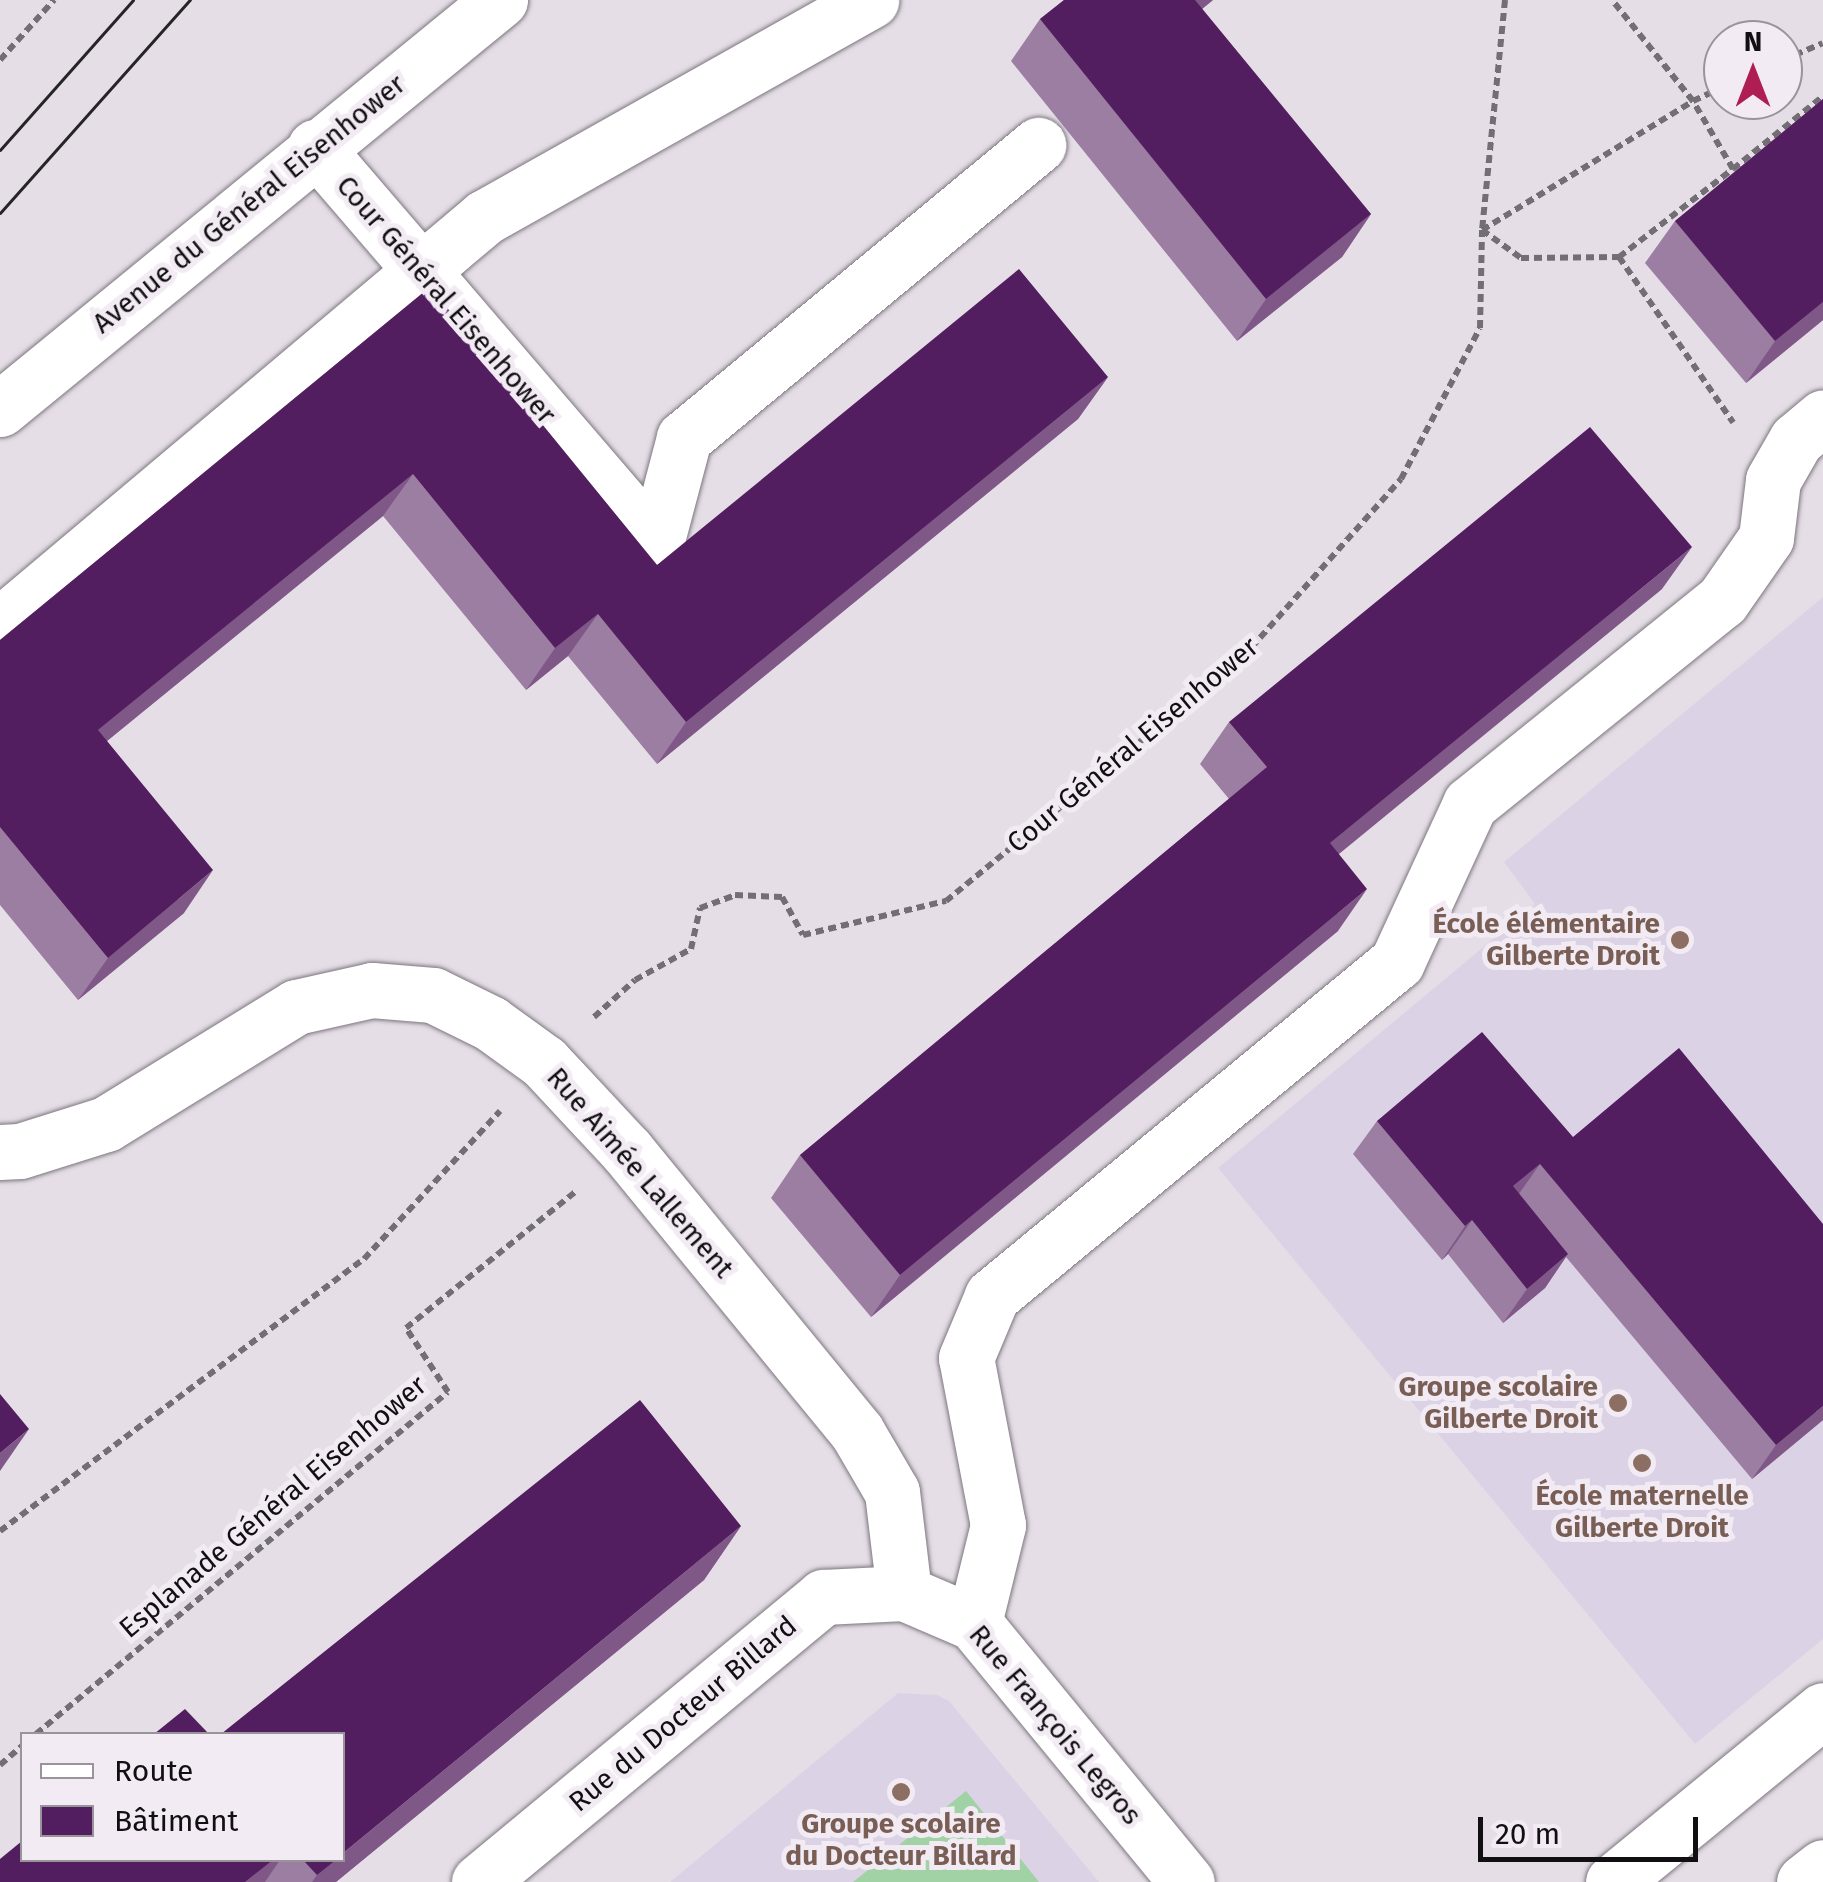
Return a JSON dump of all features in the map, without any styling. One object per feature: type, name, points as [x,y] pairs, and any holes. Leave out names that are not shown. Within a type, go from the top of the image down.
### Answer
[{"type":"street","name":"Avenue du Général Eisenhower","points":[[0,409],[315,147],[500,0]]},
{"type":"street","points":[[0,625],[424,274],[485,217],[871,0]]},
{"type":"street","name":"Cour Général Eisenhower","points":[[315,147],[656,544],[684,438],[1038,145]]},
{"type":"street","points":[[974,1622],[998,1526],[966,1358],[992,1296],[1398,962],[1470,804],[1722,600],[1766,538],[1773,480],[1796,440],[1823,417]]},
{"type":"street","name":"Rue Aimée Lallement","points":[[0,1152],[20,1151],[106,1124],[296,1007],[372,990],[433,995],[490,1023],[544,1062],[627,1151],[857,1432],[892,1492],[904,1593]]},
{"type":"street","name":"Rue François Legros","points":[[904,1593],[974,1622],[1187,1882]]},
{"type":"street","name":"Rue du Docteur Billard","points":[[479,1882],[823,1597],[904,1593]]},
{"type":"street","points":[[1613,1882],[1823,1710]]},
{"type":"street","points":[[1804,1882],[1823,1867]]},
{"type":"path","points":[[0,60],[54,0]]},
{"type":"path","points":[[1482,230],[1505,0]]},
{"type":"path","points":[[1612,0],[1692,100],[1733,169]]},
{"type":"path","points":[[1482,230],[1703,95]]},
{"type":"path","points":[[1482,230],[1521,258],[1618,256],[1823,96]]},
{"type":"path","name":"Cour Général Eisenhower","points":[[544,1062],[635,980],[691,949],[700,908],[736,895],[782,896],[803,935],[946,902],[1243,657],[1402,479],[1480,328],[1482,230]]},
{"type":"path","points":[[1618,256],[1773,480]]},
{"type":"path","points":[[0,1531],[364,1259],[544,1062]]},
{"type":"path","name":"Esplanade Général Eisenhower","points":[[38,1732],[448,1392],[406,1328],[627,1151]]},
{"type":"path","points":[[0,1765],[20,1748]]},
{"type":"shaded area","name":"Groupe scolaire Gilberte Droit","points":[[1823,597],[1823,1639],[1695,1744],[1218,1168],[1535,904],[1504,862]]},
{"type":"shaded area","name":"Groupe scolaire du Docteur Billard","points":[[898,1693],[937,1695],[949,1701],[1099,1882],[670,1882]]},
{"type":"green space","points":[[966,1791],[1039,1882],[853,1882]]},
{"type":"building","points":[[1064,0],[1195,0],[1371,214],[1266,299],[1040,19]]},
{"type":"building","points":[[1823,99],[1823,302],[1775,341],[1675,221],[1798,120],[1803,120],[1803,115]]},
{"type":"building","points":[[1019,269],[1108,377],[686,722],[598,614],[555,648],[413,474],[98,730],[213,870],[108,958],[0,827],[0,640],[430,287],[657,565]]},
{"type":"building","points":[[1590,427],[1692,547],[1330,843],[1367,889],[900,1275],[800,1155],[1267,767],[1229,722]]},
{"type":"building","points":[[1482,1032],[1573,1137],[1679,1048],[1823,1224],[1823,1406],[1776,1445],[1540,1164],[1513,1186],[1568,1254],[1527,1289],[1472,1220],[1465,1226],[1377,1121]]},
{"type":"building","points":[[0,1394],[29,1429],[0,1453]]},
{"type":"building","points":[[640,1400],[741,1526],[345,1852],[345,1732],[224,1732]]},
{"type":"building","points":[[185,1709],[207,1732],[156,1732]]},
{"type":"building","points":[[20,1843],[20,1862],[270,1862],[245,1882],[0,1882],[0,1859]]},
{"type":"building","points":[[305,1862],[333,1862],[317,1875]]},
{"type":"tram line","points":[[0,150],[133,0]]},
{"type":"tram line","points":[[0,213],[190,0]]},
{"type":"place","name":"École élémentaire Gilberte Droit","points":[[1680,940]]},
{"type":"place","name":"Groupe scolaire Gilberte Droit","points":[[1618,1403]]},
{"type":"place","name":"École maternelle Gilberte Droit","points":[[1642,1463]]},
{"type":"place","name":"Groupe scolaire du Docteur Billard","points":[[901,1792]]}]
